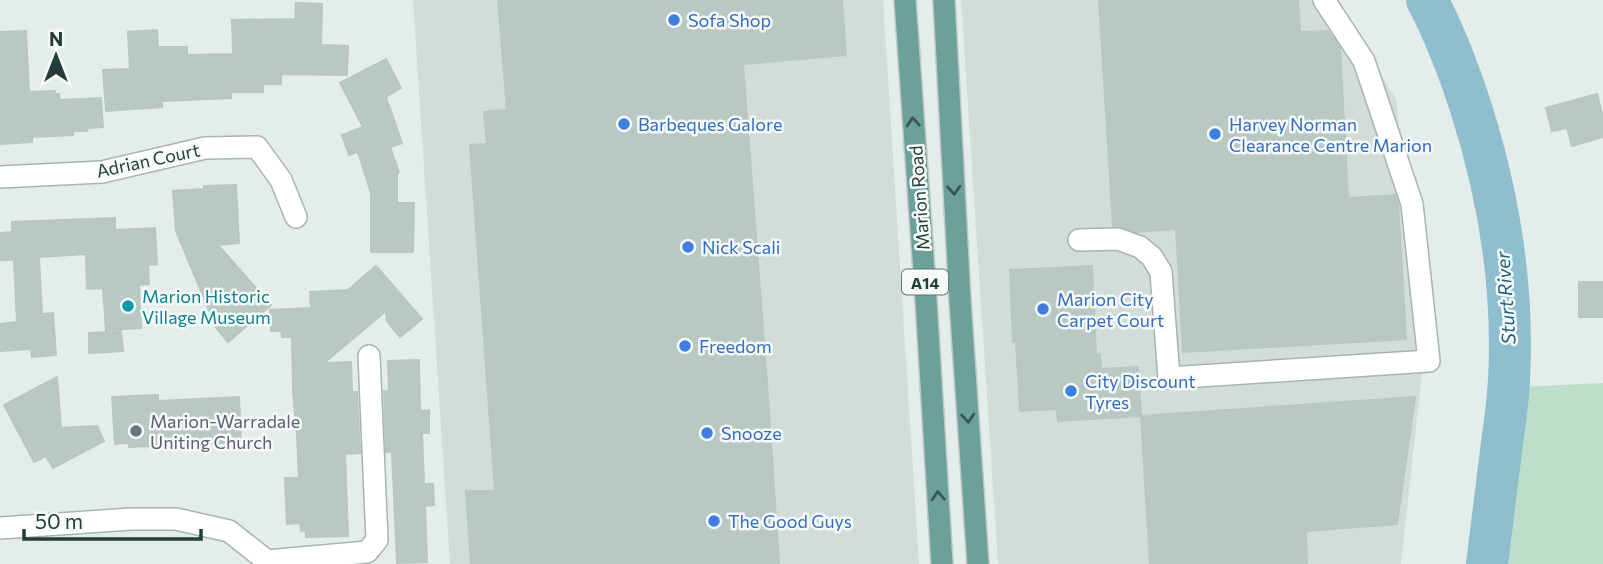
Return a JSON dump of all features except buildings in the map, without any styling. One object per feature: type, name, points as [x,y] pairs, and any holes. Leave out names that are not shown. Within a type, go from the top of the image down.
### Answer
[{"type":"main road","name":"Marion Road","points":[[905,0],[942,564]]},
{"type":"main road","name":"Marion Road","points":[[944,0],[978,564]]},
{"type":"street","points":[[1079,240],[1118,239],[1140,247],[1152,257],[1161,272],[1169,378],[1429,361],[1412,204],[1364,61],[1324,0]]},
{"type":"street","name":"Adrian Court","points":[[0,177],[102,172],[205,148],[257,147],[281,180],[296,217]]},
{"type":"street","points":[[0,528],[131,519],[176,519],[229,531],[268,562],[367,552],[377,540],[369,356]]},
{"type":"shaded area","points":[[413,0],[883,0],[919,564],[450,564]]},
{"type":"shaded area","points":[[961,0],[1335,0],[1396,99],[1424,354],[1401,564],[998,564]]},
{"type":"green space","points":[[1603,383],[1603,564],[1498,564],[1520,387]]},
{"type":"waterway","name":"Sturt River","points":[[1427,0],[1457,67],[1481,141],[1497,208],[1507,276],[1509,388],[1487,564]]},
{"type":"place","name":"Sofa Shop","points":[[674,20]]},
{"type":"place","name":"Barbeques Galore","points":[[624,124]]},
{"type":"place","name":"Harvey Norman Clearance Centre Marion","points":[[1215,134]]},
{"type":"place","name":"Nick Scali","points":[[688,247]]},
{"type":"place","name":"Marion Historic Village Museum","points":[[128,306]]},
{"type":"place","name":"Marion City Carpet Court","points":[[1043,309]]},
{"type":"place","name":"Freedom","points":[[685,346]]},
{"type":"place","name":"City Discount Tyres","points":[[1071,391]]},
{"type":"place","name":"Marion-Warradale Uniting Church","points":[[136,431]]},
{"type":"place","name":"Snooze","points":[[707,433]]},
{"type":"place","name":"The Good Guys","points":[[714,521]]}]
